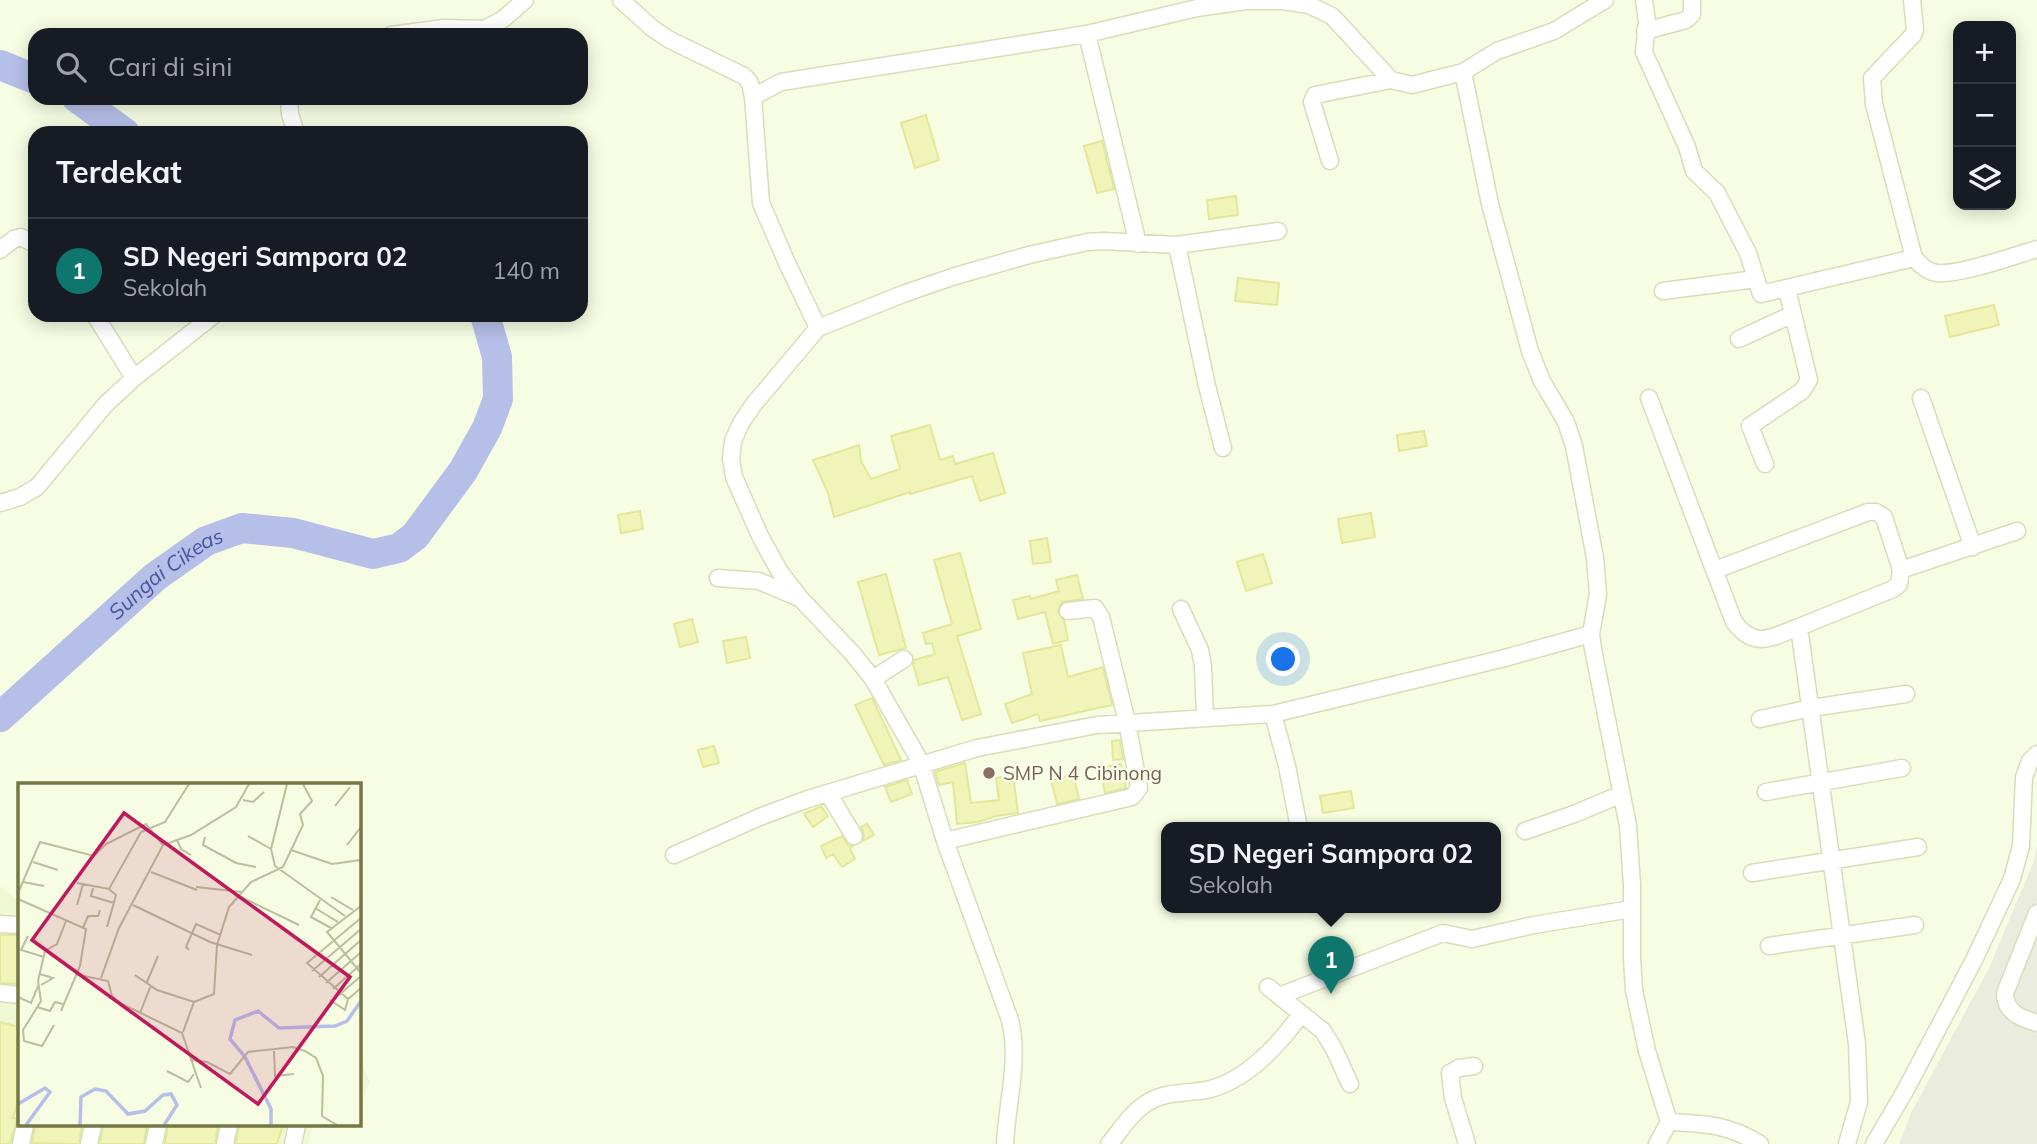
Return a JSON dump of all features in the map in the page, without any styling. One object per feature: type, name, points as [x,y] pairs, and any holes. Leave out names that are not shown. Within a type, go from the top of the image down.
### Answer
[{"type":"street","points":[[486,28],[502,20],[525,0]]},
{"type":"street","points":[[621,0],[668,39],[744,76],[750,83],[761,203],[818,328]]},
{"type":"street","points":[[1330,161],[1312,102],[1315,95],[1391,80],[1412,85],[1463,72],[1497,51],[1554,31],[1605,0]]},
{"type":"street","points":[[1644,0],[1647,13],[1644,52],[1687,147],[1694,171],[1717,193],[1748,253],[1760,292],[1763,294],[1787,289],[1914,258]]},
{"type":"street","points":[[1645,32],[1686,20],[1692,14],[1692,0]]},
{"type":"street","points":[[1912,0],[1913,35],[1872,78],[1871,83],[1914,258],[1926,269],[1937,273],[1993,262],[2037,249]]},
{"type":"street","points":[[753,96],[781,82],[1087,34],[1197,8],[1246,1],[1296,1],[1322,10],[1333,8],[1391,80]]},
{"type":"street","points":[[1087,34],[1138,244]]},
{"type":"street","points":[[1463,72],[1490,204],[1526,339],[1542,381],[1571,434],[1595,558],[1598,594],[1591,634],[1622,794],[1631,857],[1634,990],[1647,1051],[1669,1122],[1657,1144]]},
{"type":"street","points":[[289,105],[294,126]]},
{"type":"street","points":[[1005,1144],[1015,1057],[1014,1038],[945,841],[922,763],[873,679],[780,572],[761,538],[734,477],[731,459],[733,441],[754,404],[818,328],[954,276],[1087,242],[1177,245],[1278,231]]},
{"type":"street","points":[[0,250],[14,239],[21,237],[28,240]]},
{"type":"street","points":[[1177,245],[1223,448]]},
{"type":"street","points":[[1663,291],[1756,279]]},
{"type":"street","points":[[1765,464],[1750,426],[1802,391],[1809,380],[1787,289]]},
{"type":"street","points":[[1739,339],[1793,314]]},
{"type":"street","points":[[99,322],[134,378]]},
{"type":"street","points":[[0,503],[20,498],[37,487],[105,405],[134,378],[205,322]]},
{"type":"street","points":[[1649,398],[1734,622],[1742,633],[1753,640],[1766,639],[1799,627],[1893,589],[1899,584],[1901,570],[1884,517],[1876,512],[1868,512],[1715,570]]},
{"type":"street","points":[[1921,398],[1973,547]]},
{"type":"street","points":[[1901,570],[2017,531]]},
{"type":"street","points":[[718,578],[759,581],[800,598]]},
{"type":"street","points":[[945,841],[1132,797],[1139,788],[1127,722],[1098,612],[1089,608],[1068,611]]},
{"type":"street","points":[[1181,609],[1202,658],[1205,717]]},
{"type":"street","points":[[1799,627],[1857,1044],[1858,1102],[1847,1144]]},
{"type":"street","points":[[674,855],[762,816],[828,793],[922,763],[1025,737],[1127,722],[1273,714],[1502,659],[1591,634]]},
{"type":"street","points":[[873,679],[904,659]]},
{"type":"street","points":[[1760,719],[1811,708],[1906,694]]},
{"type":"street","points":[[1273,714],[1298,822]]},
{"type":"street","points":[[1874,1144],[1974,960],[2012,879],[2021,846],[2024,777],[2030,761],[2037,754]]},
{"type":"street","points":[[1766,792],[1902,768]]},
{"type":"street","points":[[828,793],[854,836]]},
{"type":"street","points":[[1525,831],[1622,794]]},
{"type":"street","points":[[1752,873],[1918,847]]},
{"type":"street","points":[[1350,1084],[1323,1031],[1273,992],[1443,933],[1472,939],[1534,925],[1631,909]]},
{"type":"street","points":[[2037,913],[2005,993],[2009,1009],[2024,1019],[2037,1023]]},
{"type":"street","points":[[0,923],[18,925]]},
{"type":"street","points":[[1769,946],[1915,925]]},
{"type":"street","points":[[0,993],[18,995]]},
{"type":"street","points":[[1109,1144],[1129,1117],[1161,1096],[1220,1086],[1236,1077],[1264,1056],[1289,1031],[1301,1014]]},
{"type":"street","points":[[1467,1144],[1453,1098],[1450,1073],[1460,1068],[1475,1066]]},
{"type":"street","points":[[1669,1122],[1712,1124],[1731,1128],[1760,1144]]},
{"type":"street","points":[[21,1144],[25,1126]]},
{"type":"street","points":[[89,1144],[93,1126]]},
{"type":"street","points":[[154,1144],[158,1126]]},
{"type":"street","points":[[225,1144],[229,1126]]},
{"type":"street","points":[[293,1144],[297,1126]]},
{"type":"shaded area","points":[[2037,846],[2037,1144],[1899,1144],[1911,1113],[1989,968],[2034,861]]},
{"type":"shaded area","points":[[0,886],[18,900],[18,1126],[313,1126],[308,1144],[0,1144]]},
{"type":"shaded area","points":[[360,1058],[370,1083],[360,1100]]},
{"type":"building","points":[[926,115],[939,160],[915,168],[901,123]]},
{"type":"building","points":[[1102,141],[1114,189],[1097,193],[1084,146]]},
{"type":"building","points":[[1236,196],[1238,215],[1209,219],[1207,200]]},
{"type":"building","points":[[1238,278],[1279,283],[1277,305],[1235,301]]},
{"type":"building","points":[[1994,305],[1999,325],[1950,337],[1945,316]]},
{"type":"building","points":[[930,425],[940,460],[953,456],[955,464],[993,453],[1005,493],[980,501],[972,476],[910,492],[834,517],[828,493],[813,460],[859,445],[861,461],[871,479],[900,469],[891,436]]},
{"type":"building","points":[[1424,431],[1427,446],[1399,451],[1397,435]]},
{"type":"building","points":[[640,511],[643,529],[621,533],[618,515]]},
{"type":"building","points":[[1371,513],[1375,537],[1342,543],[1338,519]]},
{"type":"building","points":[[1047,538],[1051,562],[1033,564],[1030,541]]},
{"type":"building","points":[[960,553],[981,629],[957,636],[981,714],[962,720],[948,677],[919,685],[913,664],[914,660],[935,654],[932,643],[926,644],[923,633],[952,624],[934,560]]},
{"type":"building","points":[[1263,554],[1272,583],[1246,591],[1237,562]]},
{"type":"building","points":[[886,574],[906,648],[879,655],[858,582]]},
{"type":"building","points":[[1077,575],[1083,599],[1062,602],[1058,611],[1064,620],[1068,640],[1053,644],[1045,612],[1018,619],[1013,600],[1030,596],[1031,599],[1059,591],[1056,580]]},
{"type":"building","points":[[692,619],[698,642],[680,647],[674,624]]},
{"type":"building","points":[[746,637],[750,658],[727,663],[723,641]]},
{"type":"building","points":[[1061,645],[1068,677],[1103,667],[1112,705],[1040,721],[1038,714],[1012,723],[1005,704],[1032,694],[1023,653]]},
{"type":"building","points":[[872,698],[901,760],[884,765],[855,705]]},
{"type":"building","points":[[1120,740],[1123,759],[1113,760],[1112,741]]},
{"type":"building","points":[[714,746],[719,763],[703,767],[698,750]]},
{"type":"building","points":[[965,763],[971,803],[999,800],[996,778],[1013,775],[1018,813],[957,824],[953,782],[939,785],[935,772]]},
{"type":"building","points":[[1121,764],[1126,788],[1105,793],[1100,768]]},
{"type":"building","points":[[1073,775],[1079,799],[1057,804],[1051,780]]},
{"type":"building","points":[[907,780],[912,794],[891,802],[885,787]]},
{"type":"building","points":[[1351,791],[1354,808],[1323,813],[1320,796]]},
{"type":"building","points":[[821,806],[828,816],[813,827],[804,814]]},
{"type":"building","points":[[867,824],[874,835],[863,841],[861,827]]},
{"type":"building","points":[[842,836],[848,845],[853,846],[850,849],[855,859],[842,867],[833,854],[826,858],[821,846]]},
{"type":"building","points":[[0,935],[18,935],[18,984],[0,983]]},
{"type":"building","points":[[0,1022],[18,1027],[18,1101],[13,1118],[17,1119],[10,1144],[0,1144]]},
{"type":"building","points":[[35,1126],[82,1126],[79,1144],[32,1143]]},
{"type":"building","points":[[103,1126],[147,1126],[144,1144],[100,1144]]},
{"type":"building","points":[[168,1126],[218,1126],[215,1144],[165,1144]]},
{"type":"building","points":[[239,1126],[283,1126],[277,1144],[236,1144]]},
{"type":"waterway","name":"Sungai Cikeas","points":[[0,65],[28,76]]},
{"type":"waterway","name":"Sungai Cikeas","points":[[87,105],[115,126]]},
{"type":"waterway","name":"Sungai Cikeas","points":[[0,717],[155,577],[206,541],[242,528],[293,533],[373,554],[399,548],[415,536],[463,471],[487,428],[498,399],[497,357],[487,322]]},
{"type":"place","name":"SMP N 4 Cibinong","points":[[989,773]]},
{"type":"place","name":"SD Negeri Sampora 02","points":[[1331,994]]}]
